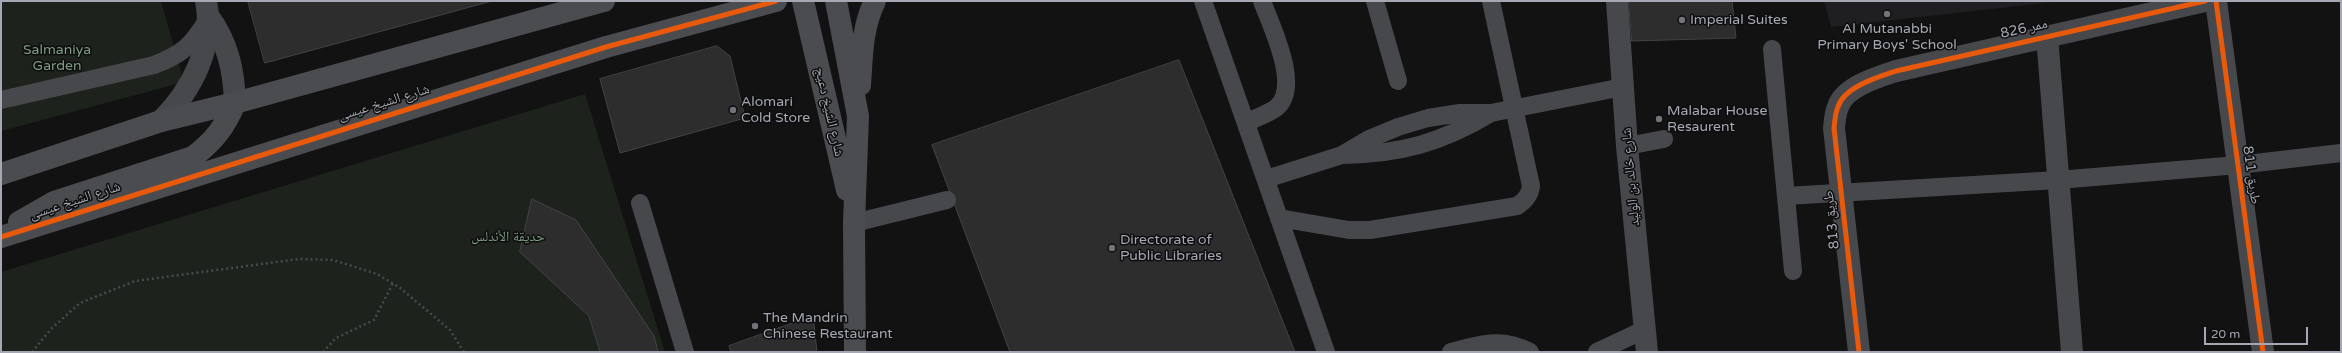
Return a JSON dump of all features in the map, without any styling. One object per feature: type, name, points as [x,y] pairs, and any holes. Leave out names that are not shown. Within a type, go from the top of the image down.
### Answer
[{"type":"street","points":[[1,174],[161,121],[235,103],[604,1]]},
{"type":"street","name":"شارع الشيخ عيسى","points":[[1,237],[591,52],[776,1]]},
{"type":"street","name":"شارع الشيخ دعيج","points":[[803,1],[854,222]]},
{"type":"street","name":"شارع الشيخ دعيج","points":[[836,1],[858,116],[854,222],[856,352]]},
{"type":"street","points":[[858,116],[863,39],[869,13],[875,1]]},
{"type":"street","name":"شارع خالد بن الوليد","points":[[1618,1],[1627,146],[1646,329],[1647,352]]},
{"type":"street","name":"ممر 826","points":[[1851,90],[1871,79],[1896,71],[2205,1]]},
{"type":"street","name":"طريق 811","points":[[2216,1],[2263,352]]},
{"type":"street","points":[[1,237],[22,220],[54,202],[193,157],[210,144],[220,132],[235,103],[230,60],[221,34],[208,9]]},
{"type":"street","points":[[161,121],[177,105],[194,78],[208,39],[208,9]]},
{"type":"street","points":[[2047,36],[2072,352]]},
{"type":"street","name":"طريق 813","points":[[1851,90],[1838,105],[1834,128],[1859,352]]},
{"type":"lane","points":[[1203,1],[1326,352]]},
{"type":"lane","points":[[1246,123],[1277,107],[1286,92],[1287,75],[1262,1]]},
{"type":"lane","points":[[1376,1],[1398,81]]},
{"type":"lane","points":[[1279,218],[1349,230],[1370,230],[1517,206],[1527,198],[1531,186],[1492,1]]},
{"type":"lane","points":[[1,100],[154,65],[169,60],[194,42],[208,9]]},
{"type":"lane","points":[[1772,49],[1793,271]]},
{"type":"lane","points":[[1266,179],[1342,155],[1369,139],[1398,126],[1428,118],[1460,113],[1491,113],[1514,107],[1623,87]]},
{"type":"lane","points":[[1342,155],[1373,154],[1405,150],[1435,142],[1464,129],[1491,113]]},
{"type":"lane","points":[[1627,146],[1664,139]]},
{"type":"lane","points":[[1786,196],[1841,191],[2058,180],[2238,165],[2341,153]]},
{"type":"lane","points":[[854,222],[947,200]]},
{"type":"lane","points":[[640,203],[685,352]]},
{"type":"lane","points":[[1597,352],[1646,329]]},
{"type":"lane","points":[[1451,352],[1488,342],[1517,345],[1530,352]]},
{"type":"path","points":[[32,352],[51,329],[80,303],[135,281],[299,259],[333,260],[377,274],[393,283],[450,330],[464,352]]},
{"type":"path","points":[[323,352],[336,338],[374,320],[393,283]]},
{"type":"shaded area","name":"Al Mutanabbi Primary Boys' School","points":[[1824,1],[2063,1],[1831,27]]},
{"type":"green space","name":"Salmaniya Garden","points":[[1,1],[161,1],[184,82],[1,131]]},
{"type":"green space","name":"حديقة الأندلس","points":[[585,94],[665,352],[1,352],[1,272]]},
{"type":"building","points":[[248,1],[492,1],[265,63]]},
{"type":"building","name":"Imperial Suites","points":[[1629,1],[1732,1],[1736,38],[1632,41]]},
{"type":"building","points":[[717,46],[730,56],[745,118],[620,153],[600,79]]},
{"type":"building","name":"Directorate of Public Libraries","points":[[1179,60],[1295,352],[1010,352],[932,145]]},
{"type":"building","points":[[532,199],[576,220],[654,336],[658,352],[600,352],[589,316],[520,252]]},
{"type":"building","points":[[813,316],[817,352],[731,352],[729,346]]},
{"type":"cycle path","points":[[1,237],[606,47],[776,1]]},
{"type":"cycle path","points":[[1859,352],[1834,128],[1837,109],[1841,100],[1854,88],[1880,76],[1896,71],[2205,1]]},
{"type":"cycle path","points":[[2216,1],[2263,352]]},
{"type":"place","name":"Al Mutanabbi Primary Boys' School","points":[[1887,14]]},
{"type":"place","name":"Imperial Suites","points":[[1682,20]]},
{"type":"place","name":"Alomari Cold Store","points":[[733,110]]},
{"type":"place","name":"Malabar House Resaurent","points":[[1659,119]]},
{"type":"place","name":"Directorate of Public Libraries","points":[[1112,248]]},
{"type":"place","name":"The Mandrin Chinese Restaurant","points":[[755,326]]}]
